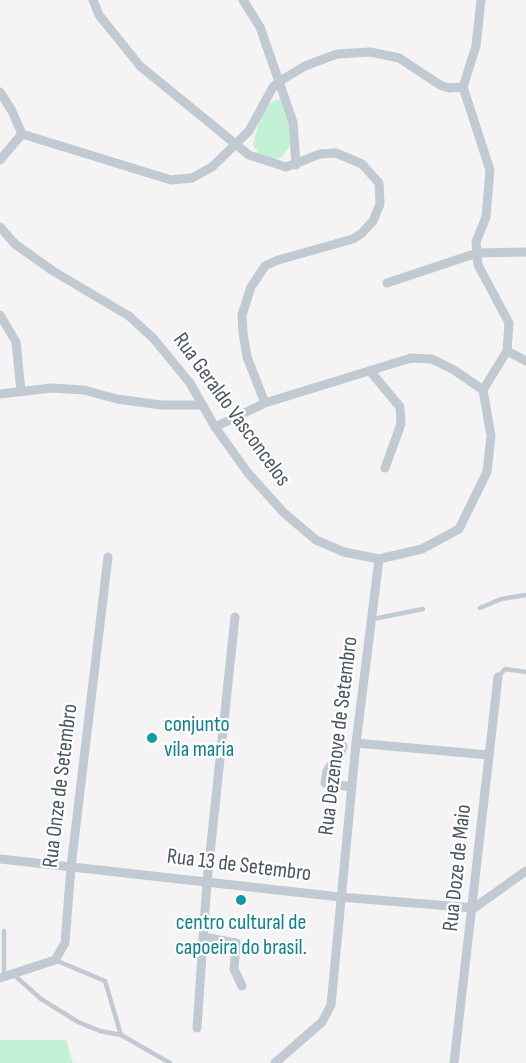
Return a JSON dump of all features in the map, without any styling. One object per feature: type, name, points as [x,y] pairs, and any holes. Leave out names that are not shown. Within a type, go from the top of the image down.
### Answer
[{"type":"street","points":[[93,0],[99,15],[140,66],[234,144],[262,161],[286,167],[320,154],[336,153],[362,164],[379,183],[380,204],[373,221],[353,240],[278,260],[265,266],[251,287],[242,315],[243,333],[248,357],[265,403]]},
{"type":"street","points":[[243,0],[260,27],[293,122],[296,165]]},
{"type":"street","points":[[215,427],[265,403],[411,358],[432,359],[454,370],[483,390],[507,351],[509,324],[478,265],[476,242],[486,217],[490,170],[463,87],[476,46],[481,0]]},
{"type":"street","points":[[0,92],[12,111],[22,134],[171,180],[192,178],[212,167],[249,131],[279,81],[304,66],[337,54],[370,52],[399,58],[440,85],[449,88],[463,87]]},
{"type":"street","points":[[0,160],[22,134]]},
{"type":"street","name":"Rua Geraldo Vasconcelos","points":[[0,227],[15,244],[53,271],[129,316],[153,338],[190,383],[215,427],[248,473],[284,513],[316,540],[344,552],[379,559],[422,549],[459,529],[487,472],[491,435],[483,390]]},
{"type":"street","points":[[387,283],[477,253],[526,252]]},
{"type":"street","points":[[0,315],[16,342],[21,391]]},
{"type":"street","points":[[507,351],[526,361]]},
{"type":"street","points":[[370,371],[400,407],[401,424],[385,468]]},
{"type":"street","points":[[0,394],[51,388],[84,390],[117,399],[161,405],[203,405]]},
{"type":"street","name":"Rua Onze de Setembro","points":[[55,960],[65,942],[71,867],[108,557]]},
{"type":"street","name":"Rua Dezenove de Setembro","points":[[275,1063],[322,1023],[331,1005],[356,743],[379,559]]},
{"type":"street","points":[[197,1028],[207,882],[235,617]]},
{"type":"street","name":"Rua Doze de Maio","points":[[454,1063],[474,908],[498,677]]},
{"type":"street","points":[[356,743],[489,755]]},
{"type":"street","points":[[343,746],[337,765],[331,765],[327,771],[325,783],[352,787]]},
{"type":"street","name":"Rua 13 de Setembro","points":[[0,859],[340,897],[474,908]]},
{"type":"street","points":[[474,908],[526,871]]},
{"type":"street","points":[[203,937],[236,943],[234,969],[242,986]]},
{"type":"street","points":[[6,976],[55,960]]},
{"type":"lane","points":[[480,608],[501,599],[526,595]]},
{"type":"lane","points":[[373,619],[423,609]]},
{"type":"lane","points":[[498,677],[505,669],[526,672]]},
{"type":"lane","points":[[4,931],[6,976],[78,1022],[100,1031],[121,1035],[171,1063]]},
{"type":"lane","points":[[55,960],[105,981],[121,1035]]},
{"type":"green space","points":[[275,100],[281,100],[288,112],[290,145],[282,157],[271,160],[259,154],[253,145],[259,121],[267,106]]},
{"type":"green space","points":[[0,1040],[66,1040],[73,1063],[0,1063]]},
{"type":"place","name":"conjunto vila maria","points":[[152,738]]},
{"type":"place","name":"centro cultural de capoeira do brasil.","points":[[241,900]]}]
